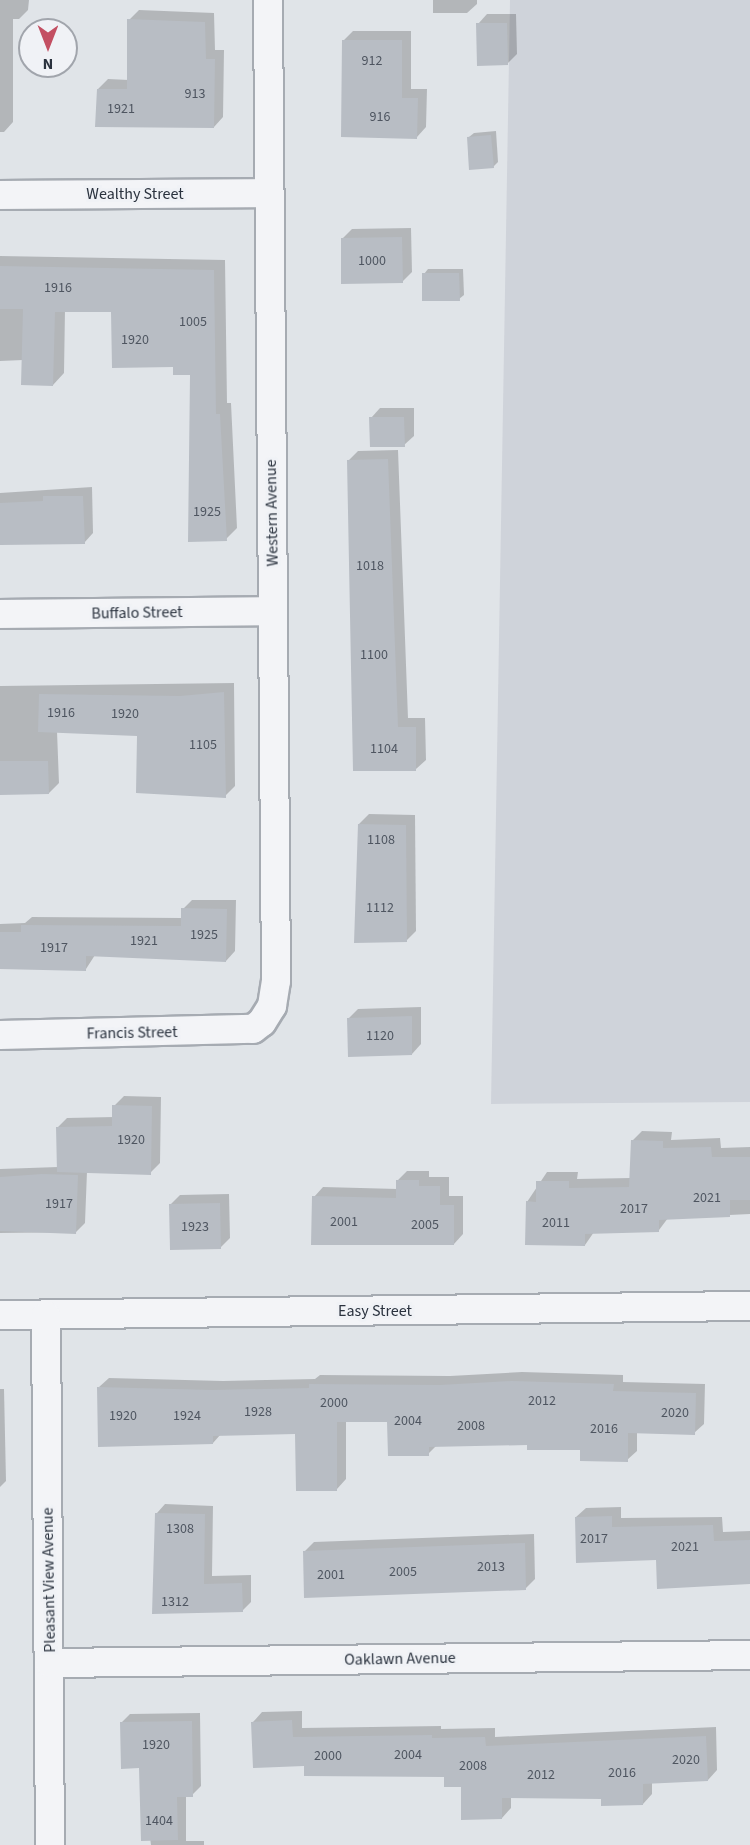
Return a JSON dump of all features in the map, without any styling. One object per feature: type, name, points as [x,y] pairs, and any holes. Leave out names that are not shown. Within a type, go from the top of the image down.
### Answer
[{"type":"street","name":"Western Avenue","points":[[262,1022],[272,1006],[276,981],[268,0]]},
{"type":"street","name":"Wealthy Street","points":[[0,195],[269,193]]},
{"type":"street","name":"Buffalo Street","points":[[0,614],[273,611]]},
{"type":"street","name":"Francis Street","points":[[0,1035],[222,1032],[253,1029],[262,1022]]},
{"type":"street","name":"Easy Street","points":[[0,1316],[750,1306]]},
{"type":"street","name":"Pleasant View Avenue","points":[[46,1316],[50,1845]]},
{"type":"street","name":"Oaklawn Avenue","points":[[50,1663],[750,1655]]},
{"type":"shaded area","points":[[510,0],[750,0],[750,1102],[491,1104]]},
{"type":"building","points":[[127,19],[205,22],[206,59],[215,59],[214,128],[95,127],[97,89],[127,89]]},
{"type":"building","points":[[476,23],[507,23],[508,65],[477,66]]},
{"type":"building","points":[[342,40],[402,40],[402,98],[418,98],[417,139],[341,137]]},
{"type":"building","points":[[491,135],[494,168],[469,170],[467,137]]},
{"type":"building","points":[[402,237],[403,283],[341,284],[341,238]]},
{"type":"building","points":[[0,266],[214,270],[216,414],[220,414],[227,541],[188,542],[190,375],[173,375],[173,367],[112,368],[111,312],[55,312],[53,386],[21,385],[23,309],[0,309]]},
{"type":"building","points":[[422,273],[459,273],[460,301],[422,301]]},
{"type":"building","points":[[369,417],[404,417],[405,447],[370,447]]},
{"type":"building","points":[[388,459],[398,727],[416,727],[416,771],[353,771],[347,460]]},
{"type":"building","points":[[43,496],[83,496],[85,544],[0,545],[0,503],[43,501]]},
{"type":"building","points":[[224,692],[226,798],[136,793],[137,736],[38,732],[39,694],[180,696]]},
{"type":"building","points":[[0,761],[48,761],[49,794],[0,795]]},
{"type":"building","points":[[358,824],[406,825],[407,942],[354,943]]},
{"type":"building","points":[[181,908],[227,909],[226,962],[86,956],[86,971],[0,969],[0,932],[21,932],[21,925],[181,926]]},
{"type":"building","points":[[412,1016],[412,1055],[348,1057],[347,1018]]},
{"type":"building","points":[[112,1105],[152,1106],[151,1175],[57,1172],[56,1127],[112,1126]]},
{"type":"building","points":[[631,1140],[663,1141],[663,1148],[711,1147],[712,1157],[750,1157],[750,1200],[730,1200],[730,1217],[659,1220],[659,1232],[585,1234],[585,1246],[525,1245],[526,1201],[536,1202],[536,1181],[569,1181],[569,1188],[629,1187]]},
{"type":"building","points":[[42,1174],[78,1175],[76,1234],[0,1231],[0,1177]]},
{"type":"building","points":[[396,1180],[419,1180],[419,1186],[440,1186],[440,1205],[454,1205],[454,1245],[311,1245],[312,1196],[396,1198]]},
{"type":"building","points":[[220,1203],[221,1249],[170,1250],[169,1204]]},
{"type":"building","points":[[512,1381],[614,1384],[613,1391],[696,1393],[695,1435],[628,1433],[628,1462],[580,1461],[580,1450],[527,1450],[527,1445],[429,1447],[429,1456],[388,1456],[387,1422],[337,1422],[337,1491],[296,1491],[295,1434],[213,1436],[213,1444],[98,1447],[97,1387],[212,1390],[309,1388],[309,1384],[440,1385]]},
{"type":"building","points":[[155,1513],[205,1514],[204,1584],[242,1583],[243,1612],[152,1614]]},
{"type":"building","points":[[612,1516],[612,1527],[713,1525],[714,1541],[750,1540],[750,1584],[657,1589],[656,1560],[576,1563],[575,1517]]},
{"type":"building","points":[[525,1543],[526,1590],[304,1598],[303,1551]]},
{"type":"building","points":[[292,1720],[293,1737],[432,1735],[432,1738],[485,1737],[486,1746],[706,1736],[708,1781],[643,1784],[643,1805],[601,1806],[601,1799],[502,1798],[502,1819],[461,1820],[461,1787],[444,1787],[444,1777],[304,1776],[304,1766],[253,1768],[251,1722]]},
{"type":"building","points":[[192,1721],[193,1797],[177,1797],[178,1840],[141,1841],[139,1768],[121,1769],[120,1722]]}]
